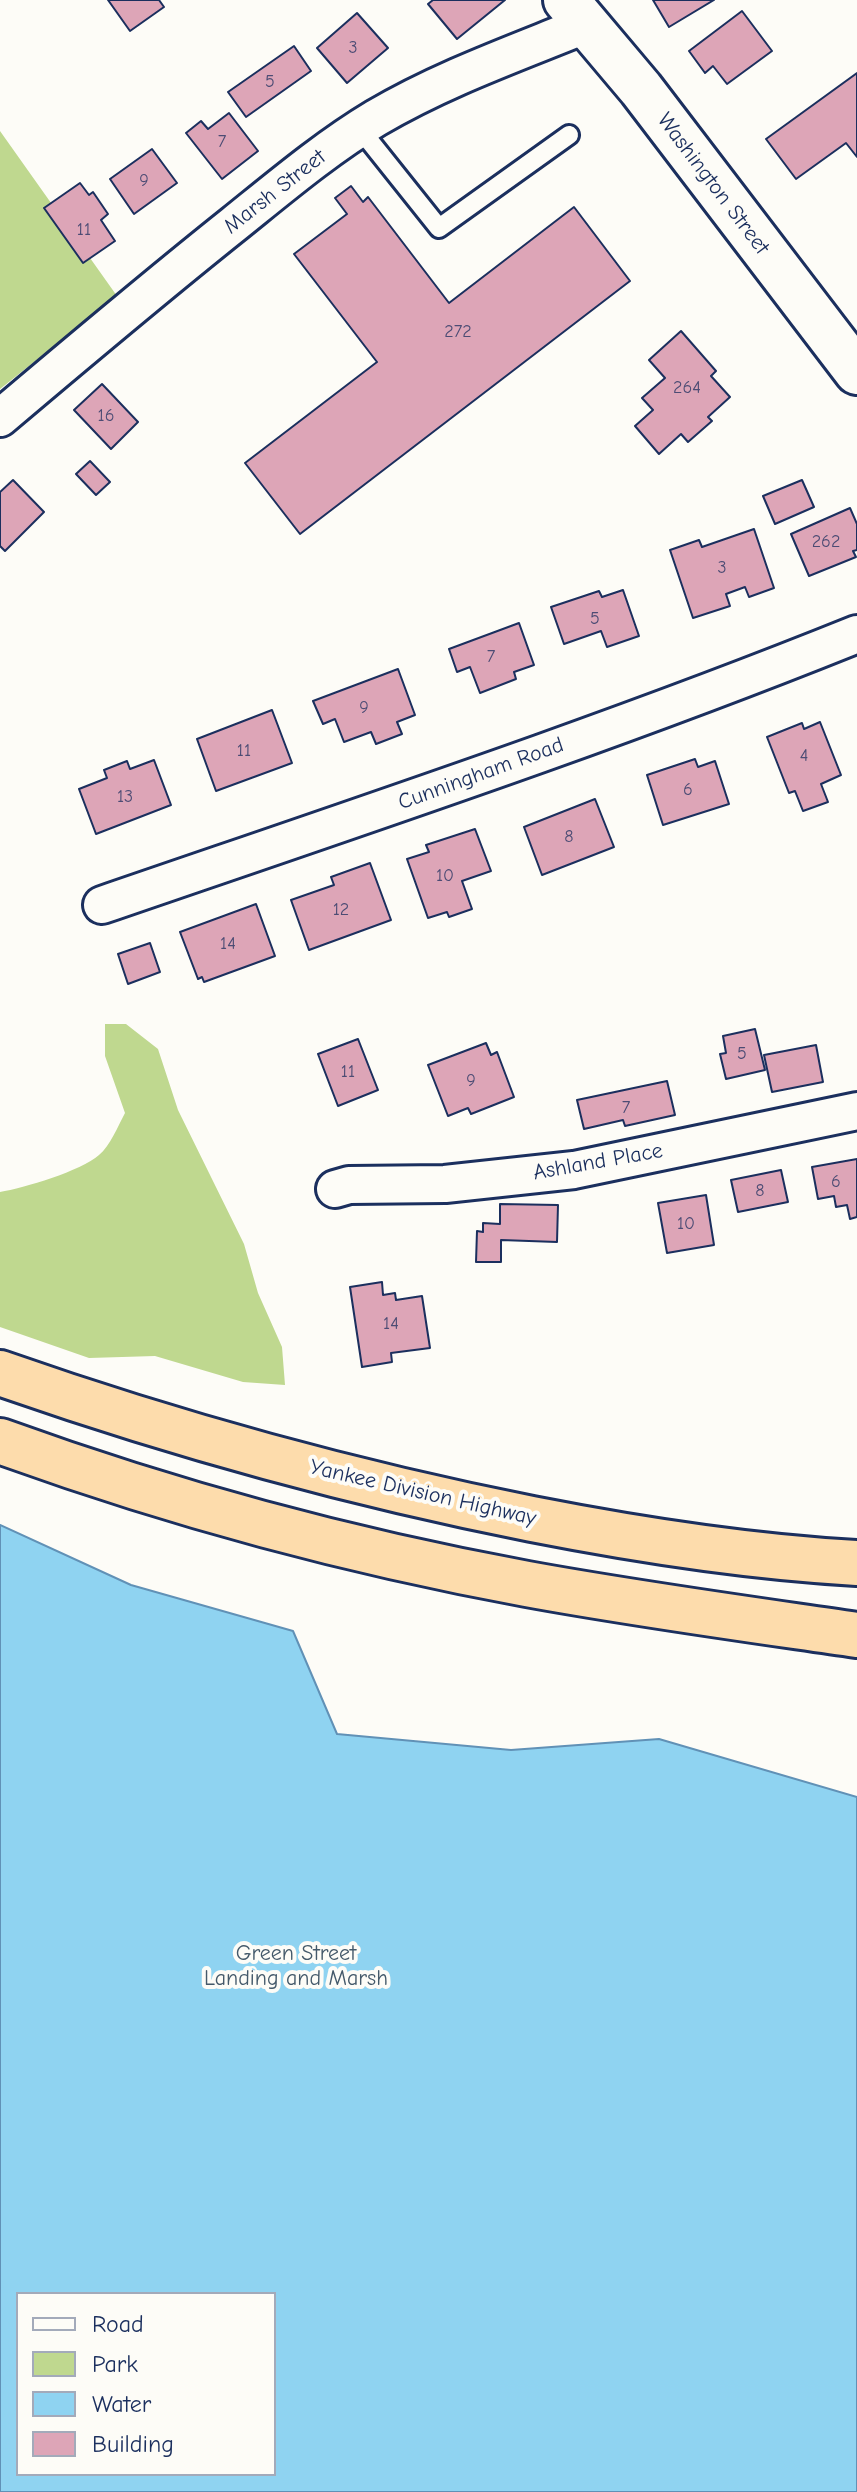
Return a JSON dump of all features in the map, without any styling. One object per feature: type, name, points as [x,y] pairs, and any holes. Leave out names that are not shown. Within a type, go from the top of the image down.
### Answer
[{"type":"highway","name":"Yankee Division Highway","points":[[0,1373],[108,1411],[240,1450],[431,1499],[611,1534],[748,1553],[857,1563]]},
{"type":"highway","points":[[0,1441],[157,1494],[359,1548],[526,1584],[857,1635]]},
{"type":"main road","name":"Washington Street","points":[[577,12],[641,89],[857,372]]},
{"type":"street","name":"Marsh Street","points":[[0,418],[179,268],[329,150],[422,93],[577,12]]},
{"type":"street","name":"Cunningham Road","points":[[102,905],[473,778],[857,634]]},
{"type":"street","name":"Ashland Place","points":[[335,1189],[349,1185],[445,1184],[574,1170],[857,1111]]},
{"type":"lane","points":[[360,129],[439,228],[569,135]]},
{"type":"green space","points":[[0,131],[117,296],[0,389]]},
{"type":"green space","points":[[105,1024],[126,1024],[158,1049],[178,1110],[244,1244],[258,1293],[282,1347],[285,1385],[243,1382],[155,1356],[89,1358],[0,1327],[0,1192],[52,1178],[91,1161],[107,1146],[125,1113],[105,1056]]},
{"type":"water","name":"Green Street Landing and Marsh","points":[[0,1525],[131,1585],[293,1631],[337,1734],[511,1750],[659,1739],[857,1797],[857,2492],[0,2492]]},
{"type":"building","points":[[108,0],[159,0],[164,7],[130,31]]},
{"type":"building","points":[[433,0],[505,0],[457,39],[428,4]]},
{"type":"building","points":[[653,0],[714,0],[669,27]]},
{"type":"building","points":[[742,11],[772,51],[727,84],[713,66],[705,73],[689,51]]},
{"type":"building","points":[[357,13],[388,48],[347,83],[317,48]]},
{"type":"building","points":[[294,46],[311,71],[246,117],[228,92]]},
{"type":"building","points":[[857,73],[857,157],[846,143],[796,179],[766,139]]},
{"type":"building","points":[[229,113],[258,151],[222,179],[186,133],[201,121],[208,129]]},
{"type":"building","points":[[152,149],[177,183],[134,214],[110,179]]},
{"type":"building","points":[[80,183],[89,195],[93,192],[108,214],[101,220],[115,241],[83,263],[44,208]]},
{"type":"building","points":[[351,186],[363,202],[368,197],[449,303],[574,207],[630,281],[300,534],[245,463],[377,362],[294,254],[347,214],[335,198]]},
{"type":"building","points":[[681,331],[716,371],[711,376],[730,397],[708,417],[712,421],[688,442],[681,434],[659,454],[635,426],[653,410],[642,398],[665,378],[649,360]]},
{"type":"building","points":[[102,384],[138,422],[111,449],[74,410]]},
{"type":"building","points":[[90,461],[110,482],[96,495],[76,474]]},
{"type":"building","points":[[13,480],[44,512],[5,551],[0,546],[0,492]]},
{"type":"building","points":[[802,480],[814,507],[775,524],[763,496]]},
{"type":"building","points":[[850,508],[857,524],[857,550],[853,551],[856,557],[809,576],[791,534]]},
{"type":"building","points":[[754,529],[774,588],[749,597],[745,587],[726,594],[730,606],[693,618],[670,550],[699,540],[702,547]]},
{"type":"building","points":[[623,590],[639,636],[607,647],[601,631],[564,644],[551,607],[599,591],[602,597]]},
{"type":"building","points":[[519,623],[534,665],[514,672],[516,679],[480,693],[470,667],[457,672],[449,649]]},
{"type":"building","points":[[398,669],[415,715],[397,722],[402,734],[376,744],[371,732],[344,742],[335,719],[323,724],[313,701]]},
{"type":"building","points":[[272,710],[292,763],[216,791],[197,739]]},
{"type":"building","points":[[820,722],[841,775],[821,784],[828,802],[803,811],[795,791],[789,793],[767,737],[802,723],[804,729]]},
{"type":"building","points":[[695,759],[698,767],[715,761],[729,804],[663,825],[647,775]]},
{"type":"building","points":[[154,760],[171,805],[96,834],[79,789],[107,778],[104,770],[127,761],[130,769]]},
{"type":"building","points":[[595,799],[614,847],[542,875],[524,827]]},
{"type":"building","points":[[475,829],[491,871],[462,881],[472,909],[449,917],[447,912],[428,918],[407,859],[429,852],[426,845]]},
{"type":"building","points":[[370,863],[391,920],[309,950],[291,900],[334,885],[331,877]]},
{"type":"building","points":[[256,904],[275,956],[204,982],[202,977],[198,979],[180,932]]},
{"type":"building","points":[[150,943],[160,972],[128,984],[118,954]]},
{"type":"building","points":[[755,1029],[765,1070],[726,1079],[720,1054],[726,1053],[723,1036]]},
{"type":"building","points":[[358,1039],[378,1090],[338,1106],[318,1054]]},
{"type":"building","points":[[486,1043],[491,1055],[497,1052],[514,1097],[471,1114],[468,1108],[448,1116],[428,1065]]},
{"type":"building","points":[[816,1045],[823,1082],[772,1092],[764,1055]]},
{"type":"building","points":[[667,1081],[675,1115],[625,1126],[623,1120],[584,1129],[577,1100]]},
{"type":"building","points":[[857,1159],[857,1217],[850,1219],[847,1205],[836,1207],[834,1196],[818,1199],[812,1167]]},
{"type":"building","points":[[781,1170],[788,1202],[738,1212],[731,1180]]},
{"type":"building","points":[[706,1195],[714,1245],[667,1253],[658,1203]]},
{"type":"building","points":[[500,1204],[558,1205],[557,1242],[501,1240],[501,1262],[476,1262],[477,1231],[483,1232],[483,1223],[500,1224]]},
{"type":"building","points":[[382,1282],[383,1295],[395,1293],[396,1300],[422,1296],[430,1348],[391,1353],[392,1362],[362,1367],[350,1287]]}]
